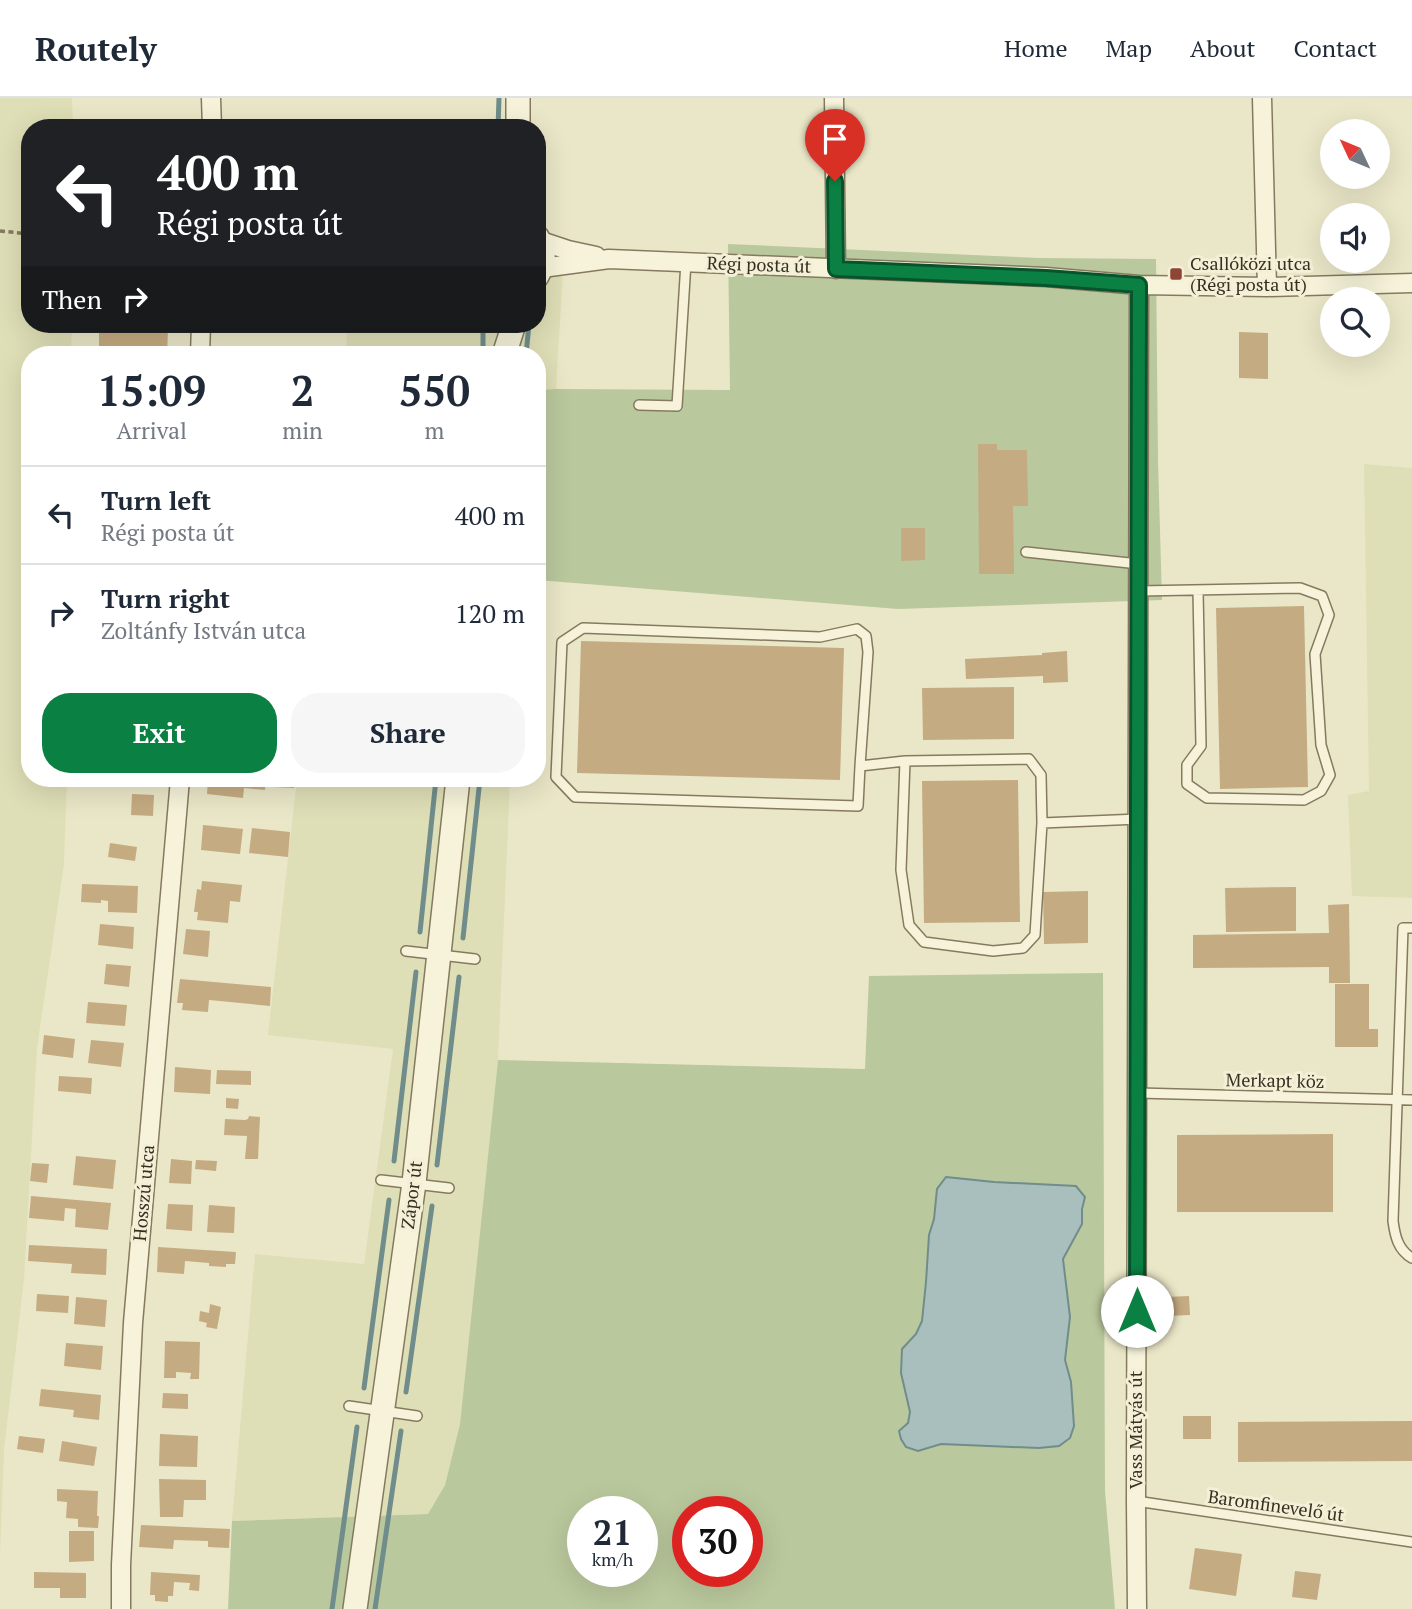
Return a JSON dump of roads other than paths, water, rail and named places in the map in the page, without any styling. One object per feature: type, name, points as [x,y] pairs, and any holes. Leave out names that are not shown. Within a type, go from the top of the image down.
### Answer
[{"type":"street","points":[[211,98],[212,119]]},
{"type":"street","points":[[518,98],[518,119]]},
{"type":"street","points":[[834,98],[836,269]]},
{"type":"street","points":[[1262,98],[1267,286]]},
{"type":"street","name":"Régi posta út","points":[[546,242],[568,250],[609,259],[1046,278],[1139,285],[1412,283]]},
{"type":"street","name":"Régi posta út","points":[[546,271],[609,259]]},
{"type":"street","name":"Vass Mátyás út","points":[[1137,1609],[1139,285]]},
{"type":"street","name":"Hosszú utca","points":[[121,1609],[133,1323],[179,787]]},
{"type":"street","name":"Zápor út","points":[[355,1609],[414,1184],[457,787]]},
{"type":"lane","points":[[639,405],[677,405],[685,262]]},
{"type":"lane","points":[[1026,552],[1139,564]]},
{"type":"lane","points":[[1139,591],[1300,588],[1321,597],[1329,615],[1315,654],[1321,745],[1331,775],[1321,791],[1304,800],[1207,798],[1187,784],[1187,765],[1201,746],[1198,590]]},
{"type":"lane","points":[[583,628],[820,637],[858,629],[866,636],[868,652],[860,766],[858,806],[575,797],[556,777],[562,642],[583,628]]},
{"type":"lane","points":[[860,766],[905,761],[1030,759],[1041,775],[1042,823],[1035,935],[1023,948],[993,951],[925,942],[909,925],[901,870],[905,761]]},
{"type":"lane","points":[[1042,823],[1139,819]]},
{"type":"lane","points":[[1412,928],[1403,928],[1393,1221],[1396,1238],[1404,1253],[1412,1258]]},
{"type":"lane","points":[[407,951],[475,959]]},
{"type":"lane","name":"Merkapt köz","points":[[1138,1093],[1412,1100]]},
{"type":"lane","points":[[381,1180],[449,1188]]},
{"type":"lane","points":[[349,1406],[417,1416]]},
{"type":"lane","name":"Baromfinevelő út","points":[[1136,1501],[1412,1542]]},
{"type":"water","points":[[946,1177],[1076,1186],[1085,1197],[1082,1224],[1063,1259],[1070,1317],[1065,1360],[1071,1382],[1074,1426],[1070,1438],[1059,1446],[1039,1448],[941,1444],[918,1451],[906,1447],[901,1439],[899,1431],[908,1423],[910,1412],[901,1373],[902,1349],[916,1334],[922,1321],[929,1235],[934,1219],[937,1189]]},
{"type":"waterway","points":[[498,119],[499,98]]},
{"type":"waterway","points":[[483,333],[483,346]]},
{"type":"waterway","points":[[527,346],[528,333]]},
{"type":"waterway","points":[[420,932],[435,787]]},
{"type":"waterway","points":[[463,938],[479,787]]},
{"type":"waterway","points":[[394,1161],[416,972]]},
{"type":"waterway","points":[[437,1165],[459,977]]},
{"type":"waterway","points":[[364,1388],[389,1200]]},
{"type":"waterway","points":[[406,1392],[432,1206]]},
{"type":"waterway","points":[[332,1609],[357,1427]]},
{"type":"waterway","points":[[375,1609],[401,1431]]},
{"type":"place","name":"Csallóközi utca (Régi posta út)","points":[[1176,274]]}]
